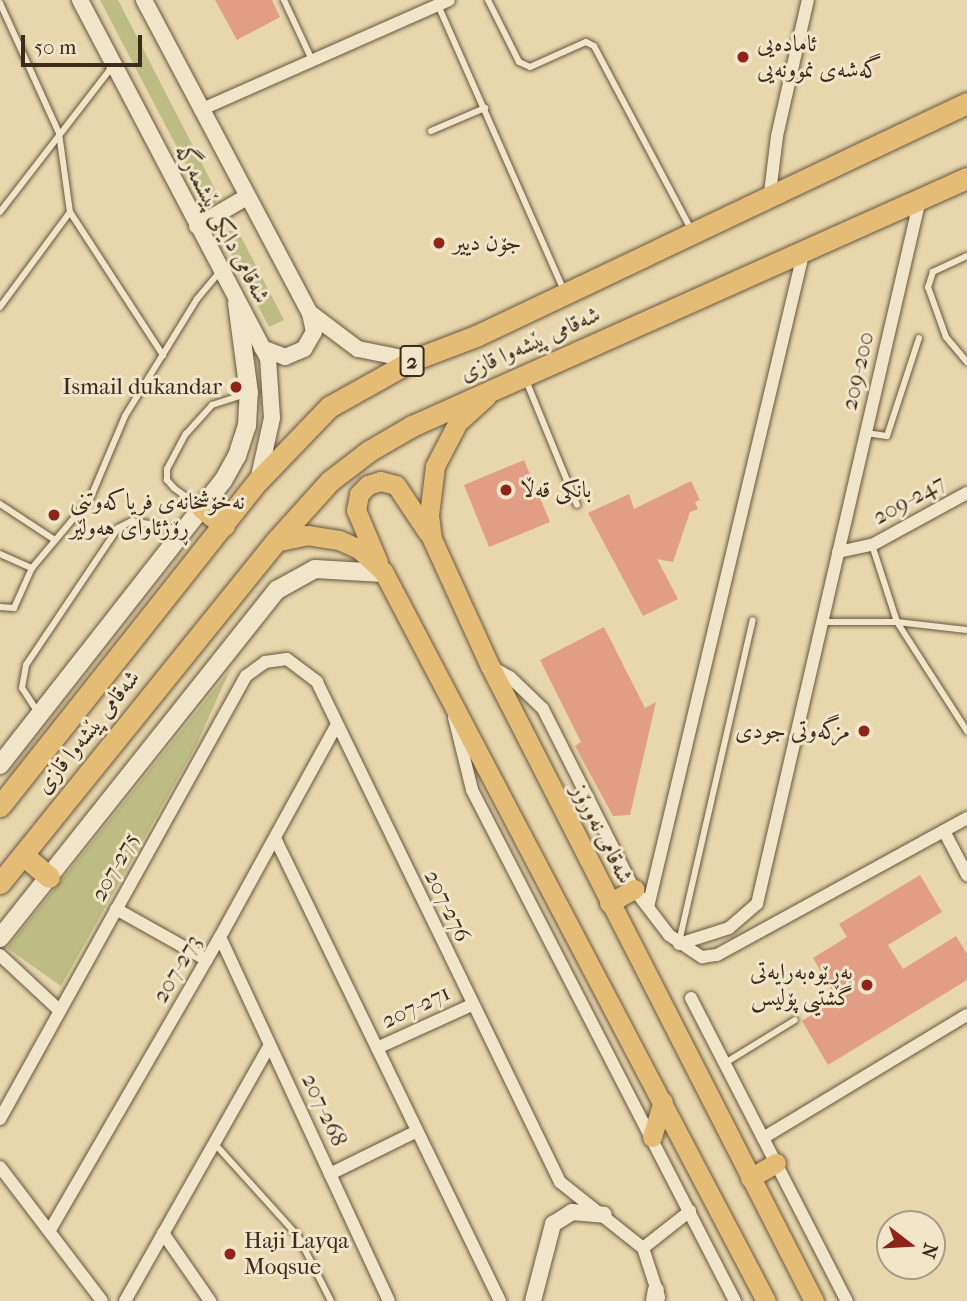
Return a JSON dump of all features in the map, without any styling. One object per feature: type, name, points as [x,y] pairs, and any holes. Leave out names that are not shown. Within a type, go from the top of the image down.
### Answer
[{"type":"highway","name":"شەقامی پێشەوا قازی","points":[[0,806],[258,481],[329,407],[413,360],[565,294],[770,193],[967,103]]},
{"type":"highway","name":"شەقامی پێشەوا قازی","points":[[0,883],[275,542],[330,481],[369,451],[412,426],[805,248],[967,178]]},
{"type":"highway","points":[[202,508],[224,525]]},
{"type":"highway","points":[[23,855],[49,877]]},
{"type":"main road","points":[[0,765],[202,508],[240,449],[249,393],[237,303]]},
{"type":"main road","name":"شەقامی نەورۆز","points":[[495,390],[458,422],[444,443],[430,490],[432,539],[490,666],[814,1301]]},
{"type":"main road","points":[[432,539],[399,488],[384,481],[368,485],[358,497],[357,514],[383,572],[766,1301]]},
{"type":"main road","points":[[275,542],[307,535],[339,540],[359,550],[383,572]]},
{"type":"main road","points":[[0,938],[277,590],[315,569],[383,572]]},
{"type":"main road","points":[[610,903],[634,889]]},
{"type":"main road","points":[[652,1137],[663,1102]]},
{"type":"main road","points":[[750,1178],[776,1163]]},
{"type":"street","name":"شەقامی دایکی پێشمەرگە","points":[[80,0],[262,348],[271,373],[273,402],[258,481]]},
{"type":"street","name":"شەقامی دایکی پێشمەرگە","points":[[144,0],[245,198],[310,313],[358,349],[413,360]]},
{"type":"street","points":[[770,193],[776,136],[808,0]]},
{"type":"street","points":[[201,110],[443,3]]},
{"type":"street","points":[[197,226],[245,198]]},
{"type":"street","name":"209-200","points":[[679,944],[729,928],[755,909],[920,199]]},
{"type":"street","points":[[648,907],[805,248]]},
{"type":"street","points":[[262,348],[285,357],[304,349],[314,332],[310,313]]},
{"type":"street","name":"209-247","points":[[838,552],[872,545],[967,493]]},
{"type":"street","name":"207-276","points":[[287,659],[317,682],[336,726],[560,1182],[604,1215]]},
{"type":"street","name":"207-275","points":[[0,1119],[246,676],[265,662],[287,659]]},
{"type":"street","points":[[490,666],[510,677],[542,709],[634,889],[679,944],[702,957],[717,955],[967,818]]},
{"type":"street","points":[[452,699],[472,790],[735,1301]]},
{"type":"street","name":"207-273","points":[[50,1230],[207,960],[336,726]]},
{"type":"street","points":[[944,831],[967,875]]},
{"type":"street","points":[[275,838],[500,1301]]},
{"type":"street","points":[[116,909],[207,960]]},
{"type":"street","name":"207-268","points":[[220,937],[389,1301]]},
{"type":"street","points":[[0,955],[59,1010]]},
{"type":"street","points":[[691,998],[847,1301]]},
{"type":"street","name":"207-271","points":[[377,1048],[472,1005]]},
{"type":"street","points":[[763,1138],[967,1015]]},
{"type":"street","points":[[125,1301],[270,1045]]},
{"type":"street","points":[[330,1174],[417,1130]]},
{"type":"street","points":[[0,1167],[102,1301]]},
{"type":"street","points":[[643,1248],[690,1211]]},
{"type":"street","points":[[533,1301],[553,1224],[572,1212],[604,1215],[643,1248],[657,1297]]},
{"type":"street","points":[[163,1233],[210,1301]]},
{"type":"lane","points":[[284,0],[312,60]]},
{"type":"lane","points":[[488,0],[519,62],[530,67],[586,42],[594,47],[693,233]]},
{"type":"lane","points":[[0,3],[59,133],[70,212],[163,355]]},
{"type":"lane","points":[[443,3],[565,294]]},
{"type":"lane","points":[[0,212],[113,65]]},
{"type":"lane","points":[[430,131],[485,108]]},
{"type":"lane","points":[[0,307],[70,212]]},
{"type":"lane","points":[[967,256],[933,272],[929,287],[946,337],[967,362]]},
{"type":"lane","points":[[0,607],[14,608],[32,568],[90,499],[125,416],[197,299],[220,272]]},
{"type":"lane","points":[[866,433],[887,436],[919,338]]},
{"type":"lane","points":[[524,376],[578,505]]},
{"type":"lane","points":[[202,508],[174,488],[167,480],[167,469],[186,434],[212,405],[249,393]]},
{"type":"lane","points":[[0,504],[55,540]]},
{"type":"lane","points":[[40,714],[23,688],[26,665],[118,528],[132,521],[184,530]]},
{"type":"lane","points":[[872,545],[897,622],[967,731]]},
{"type":"lane","points":[[0,554],[32,568]]},
{"type":"lane","points":[[679,944],[752,620]]},
{"type":"lane","points":[[822,622],[897,622],[967,630]]},
{"type":"lane","points":[[725,1063],[795,1020]]},
{"type":"lane","points":[[214,1143],[298,1236],[331,1301]]},
{"type":"shaded area","points":[[100,0],[118,0],[218,195],[215,203],[206,203]]},
{"type":"shaded area","points":[[228,231],[238,231],[284,320],[269,327],[224,240]]},
{"type":"shaded area","points":[[230,670],[196,746],[61,986],[7,948]]},
{"type":"building","points":[[215,0],[272,0],[280,17],[237,40]]},
{"type":"building","points":[[524,460],[550,522],[489,547],[464,485]]},
{"type":"building","points":[[691,481],[700,500],[695,502],[698,509],[690,512],[673,562],[657,559],[678,599],[643,616],[588,513],[629,494],[634,509]]},
{"type":"building","points":[[604,627],[645,708],[656,702],[630,815],[613,816],[575,746],[581,742],[540,660]]},
{"type":"building","points":[[920,875],[942,912],[888,945],[903,969],[956,936],[967,954],[967,980],[828,1065],[802,1021],[837,999],[813,958],[847,937],[839,924]]},
{"type":"place","name":"ئامادەیی گەشەی نموونەیی","points":[[743,57]]},
{"type":"place","name":"جۆن دییر","points":[[439,243]]},
{"type":"place","name":"Ismail dukandar","points":[[236,387]]},
{"type":"place","name":"بانکی قەڵا","points":[[506,490]]},
{"type":"place","name":"نەخۆشخانەی فریاکەوتنی ڕۆژئاوای هەولێر","points":[[54,515]]},
{"type":"place","name":"مزگەوتی جودی","points":[[864,731]]},
{"type":"place","name":"بەڕێوەبەرایەتی گشتیی پۆلیس","points":[[867,985]]},
{"type":"place","name":"Haji Layqa Moqsue","points":[[230,1254]]}]
